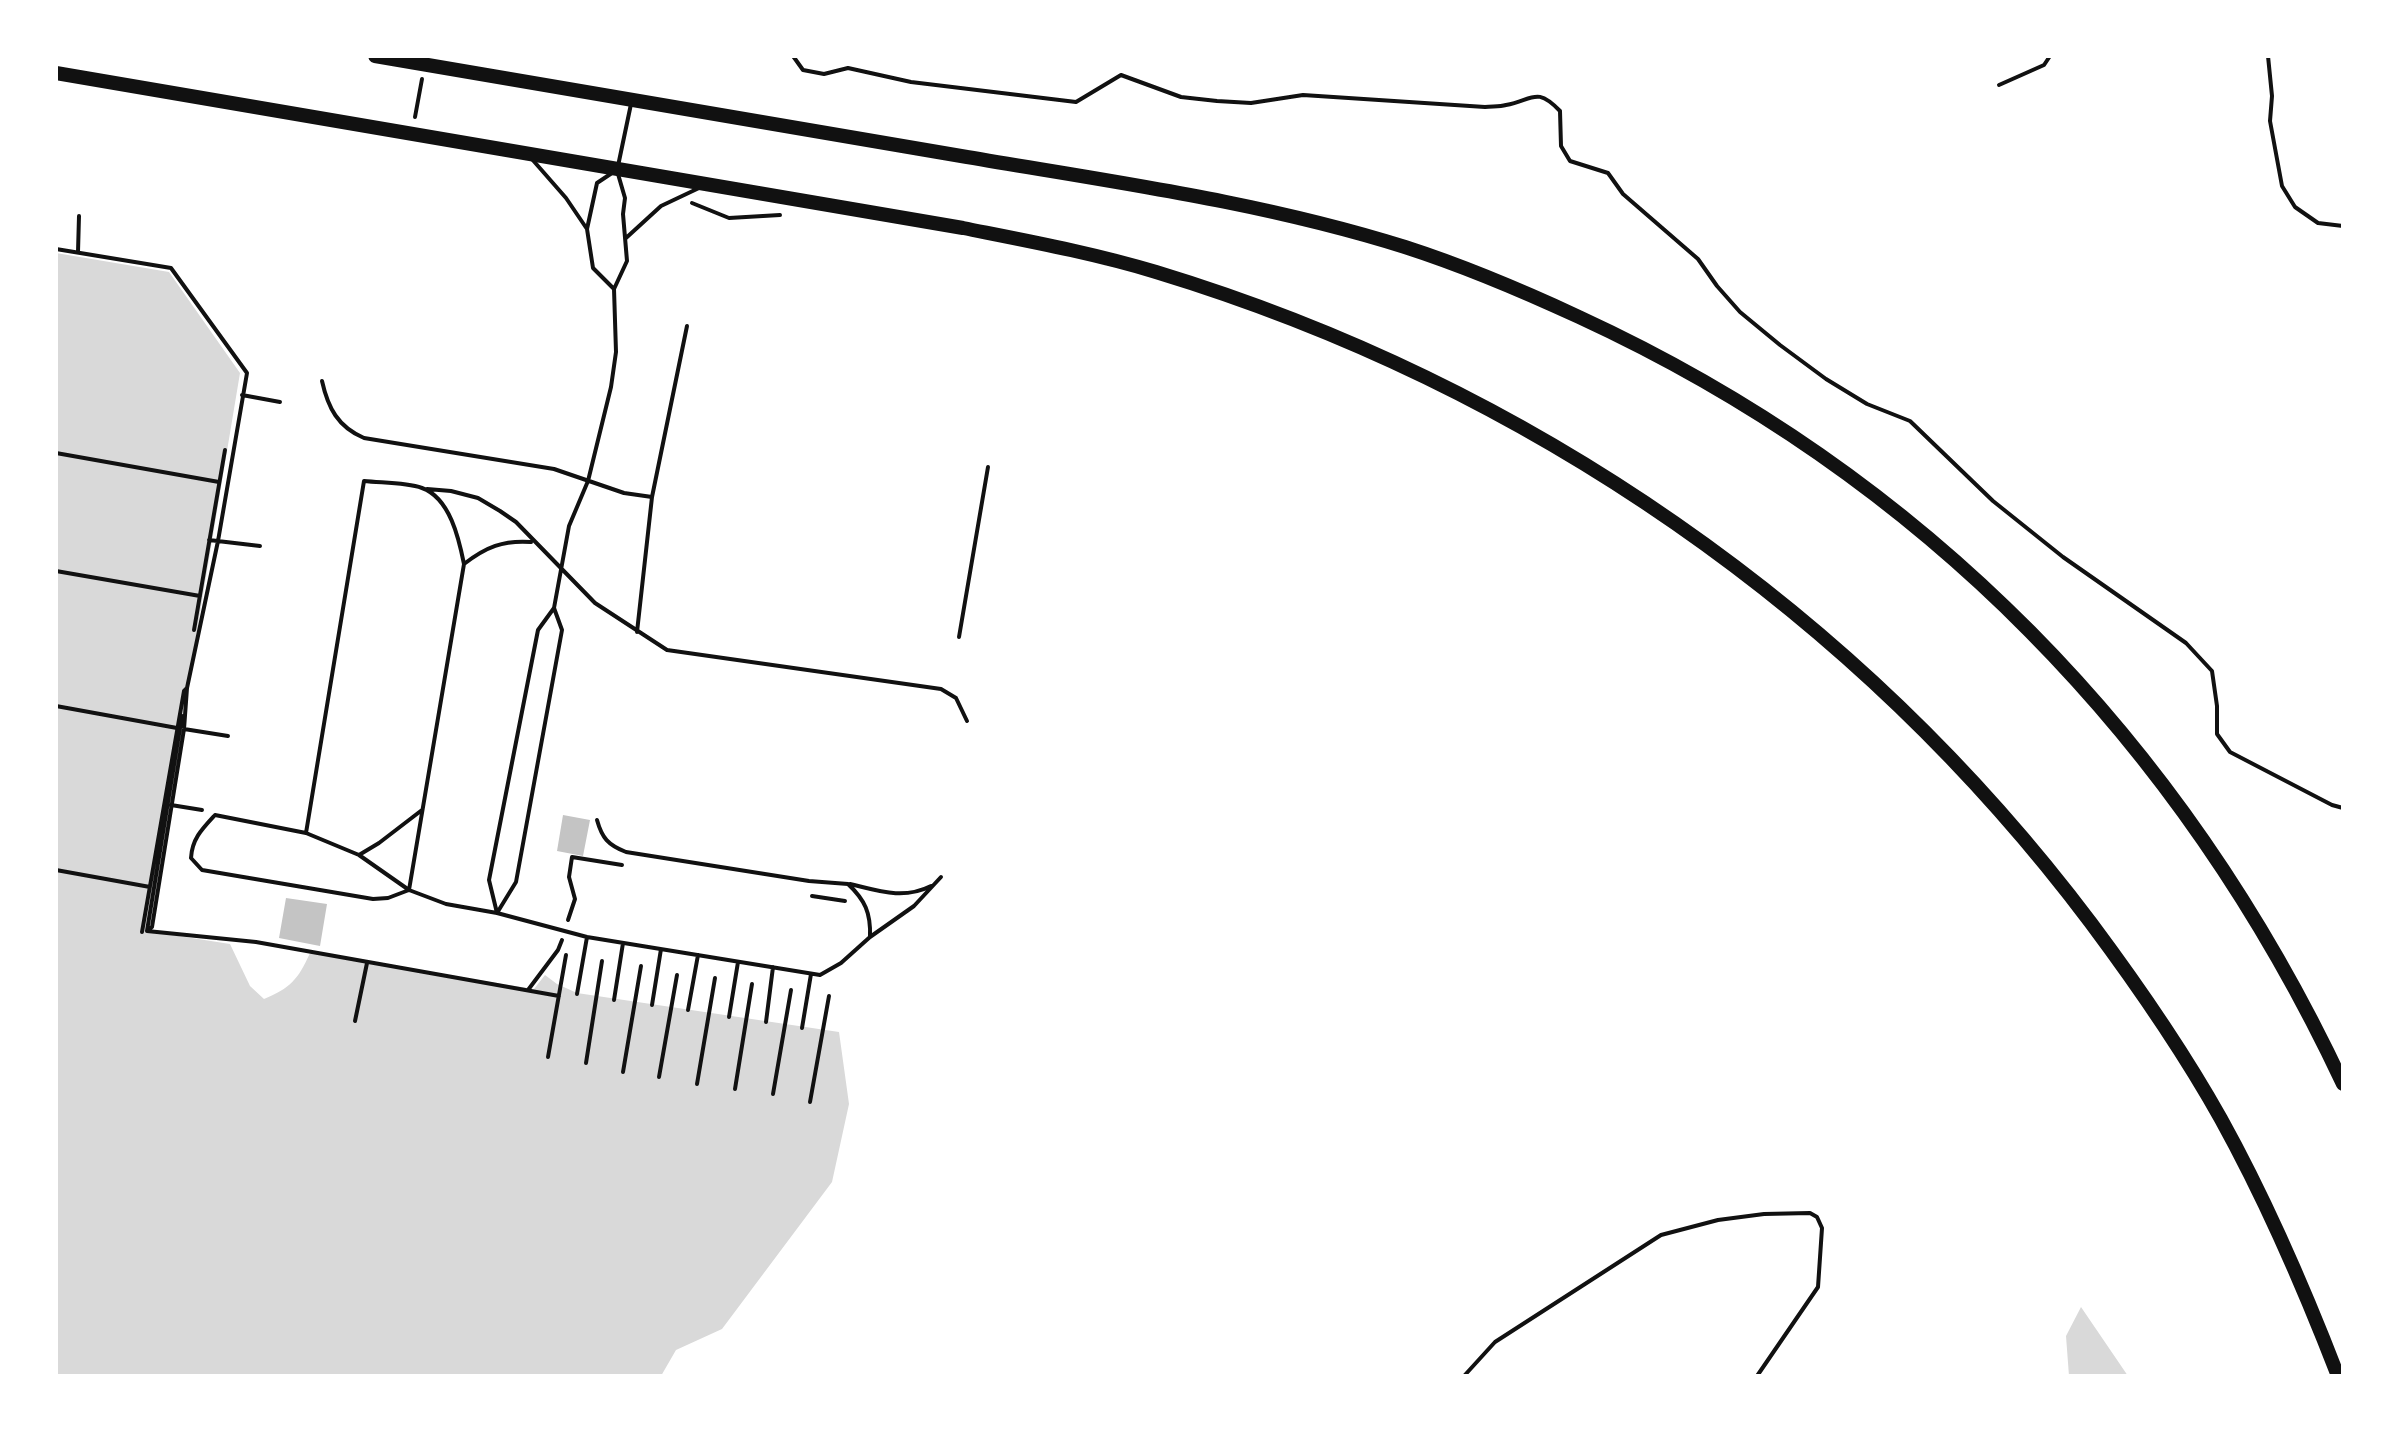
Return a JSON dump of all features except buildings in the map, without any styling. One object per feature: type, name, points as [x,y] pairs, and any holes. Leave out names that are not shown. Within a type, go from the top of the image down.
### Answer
[{"type":"main road","points":[[375,56],[1122,182],[1269,210],[1471,270],[1623,337],[1723,391],[1838,467],[1910,522],[1998,599],[2084,687],[2176,800],[2235,885],[2291,979],[2343,1084]]},
{"type":"main road","points":[[56,73],[1019,239],[1153,271],[1239,299],[1387,359],[1514,422],[1575,457],[1705,543],[1801,617],[1910,717],[2007,819],[2080,908],[2146,999],[2220,1117],[2291,1259],[2338,1376]]},
{"type":"lane","points":[[497,913],[489,880],[538,630],[554,608],[569,526],[588,481],[602,429],[616,352],[614,289],[627,261],[623,214],[625,198],[617,169],[632,99]]},
{"type":"lane","points":[[529,156],[566,198],[587,229]]},
{"type":"lane","points":[[614,289],[593,268],[587,229],[597,183],[617,169]]},
{"type":"lane","points":[[626,238],[661,206],[708,185]]},
{"type":"lane","points":[[637,632],[652,497],[687,326]]},
{"type":"lane","points":[[322,381],[327,403],[337,419],[349,431],[364,438],[554,469],[624,493],[652,497]]},
{"type":"lane","points":[[959,637],[988,467]]},
{"type":"lane","points":[[306,833],[364,481],[451,491],[478,498],[516,522],[595,603],[667,650],[941,689],[956,698],[967,721]]},
{"type":"lane","points":[[409,890],[464,564],[456,527],[442,505],[424,489]]},
{"type":"lane","points":[[464,564],[483,549],[508,541],[533,542]]},
{"type":"lane","points":[[497,913],[516,882],[562,630],[554,608]]},
{"type":"lane","points":[[359,855],[422,809]]},
{"type":"lane","points":[[409,890],[388,898],[373,899],[202,870],[191,858],[191,845],[215,815],[306,833],[359,855],[409,890],[446,904],[497,913],[587,937],[820,975],[841,963],[870,937],[914,906],[941,877],[915,894],[894,895],[848,884],[678,861],[612,847],[601,836],[597,820]]},
{"type":"lane","points":[[848,884],[866,904],[871,920],[870,937]]},
{"type":"lane","points":[[577,994],[587,937]]},
{"type":"lane","points":[[614,1000],[623,943]]},
{"type":"lane","points":[[652,1005],[661,949]]},
{"type":"lane","points":[[688,1010],[698,955]]},
{"type":"lane","points":[[729,1017],[738,962]]},
{"type":"lane","points":[[766,1022],[773,967]]},
{"type":"lane","points":[[802,1028],[811,974]]},
{"type":"path","points":[[793,56],[803,70],[824,74],[848,68],[923,84],[1076,102],[1121,75],[1181,97],[1251,103],[1303,95],[1485,107],[1508,105],[1521,98],[1538,95],[1550,100],[1560,111],[1561,146],[1570,161],[1608,173],[1623,194],[1698,259],[1740,312],[1826,379],[1867,404],[1910,421],[1993,501],[2063,557],[2186,643],[2212,671],[2217,734],[2230,752],[2343,808]]},
{"type":"path","points":[[1999,85],[2044,65],[2050,56]]},
{"type":"path","points":[[2268,56],[2272,96],[2270,121],[2282,186],[2295,207],[2318,223],[2343,226]]},
{"type":"path","points":[[414,125],[422,76]]},
{"type":"path","points":[[78,252],[79,216]]},
{"type":"path","points":[[56,249],[171,268],[247,373],[144,931]]},
{"type":"path","points":[[242,395],[280,402]]},
{"type":"path","points":[[194,630],[225,450]]},
{"type":"path","points":[[56,453],[219,482]]},
{"type":"path","points":[[209,540],[260,546]]},
{"type":"path","points":[[56,571],[200,596]]},
{"type":"path","points":[[144,931],[177,728],[187,688]]},
{"type":"path","points":[[144,931],[152,927],[173,805],[187,688]]},
{"type":"path","points":[[56,706],[177,728]]},
{"type":"path","points":[[184,729],[228,736]]},
{"type":"path","points":[[165,804],[215,815]]},
{"type":"path","points":[[528,990],[558,950],[565,930],[575,899],[569,877],[572,857],[633,867]]},
{"type":"path","points":[[56,870],[150,887]]},
{"type":"path","points":[[800,894],[845,901]]},
{"type":"path","points":[[144,931],[256,942],[559,996]]},
{"type":"path","points":[[548,1057],[566,955]]},
{"type":"path","points":[[586,1063],[602,961]]},
{"type":"path","points":[[355,1021],[367,963]]},
{"type":"path","points":[[623,1072],[641,966]]},
{"type":"path","points":[[659,1077],[677,975]]},
{"type":"path","points":[[697,1084],[715,978]]},
{"type":"path","points":[[735,1089],[752,984]]},
{"type":"path","points":[[773,1094],[791,990]]},
{"type":"path","points":[[810,1102],[829,996]]},
{"type":"path","points":[[1464,1376],[1495,1342],[1661,1235],[1718,1220],[1764,1214],[1810,1213],[1817,1217],[1822,1228],[1818,1287],[1757,1376]]},
{"type":"shaded area","points":[[56,253],[169,272],[240,373],[147,931],[230,944],[250,986],[264,999],[292,982],[310,953],[534,989],[545,975],[577,993],[839,1032],[849,1104],[832,1182],[722,1329],[676,1350],[661,1376],[56,1376]]},
{"type":"shaded area","points":[[2081,1307],[2128,1376],[2069,1376],[2066,1336]]}]
